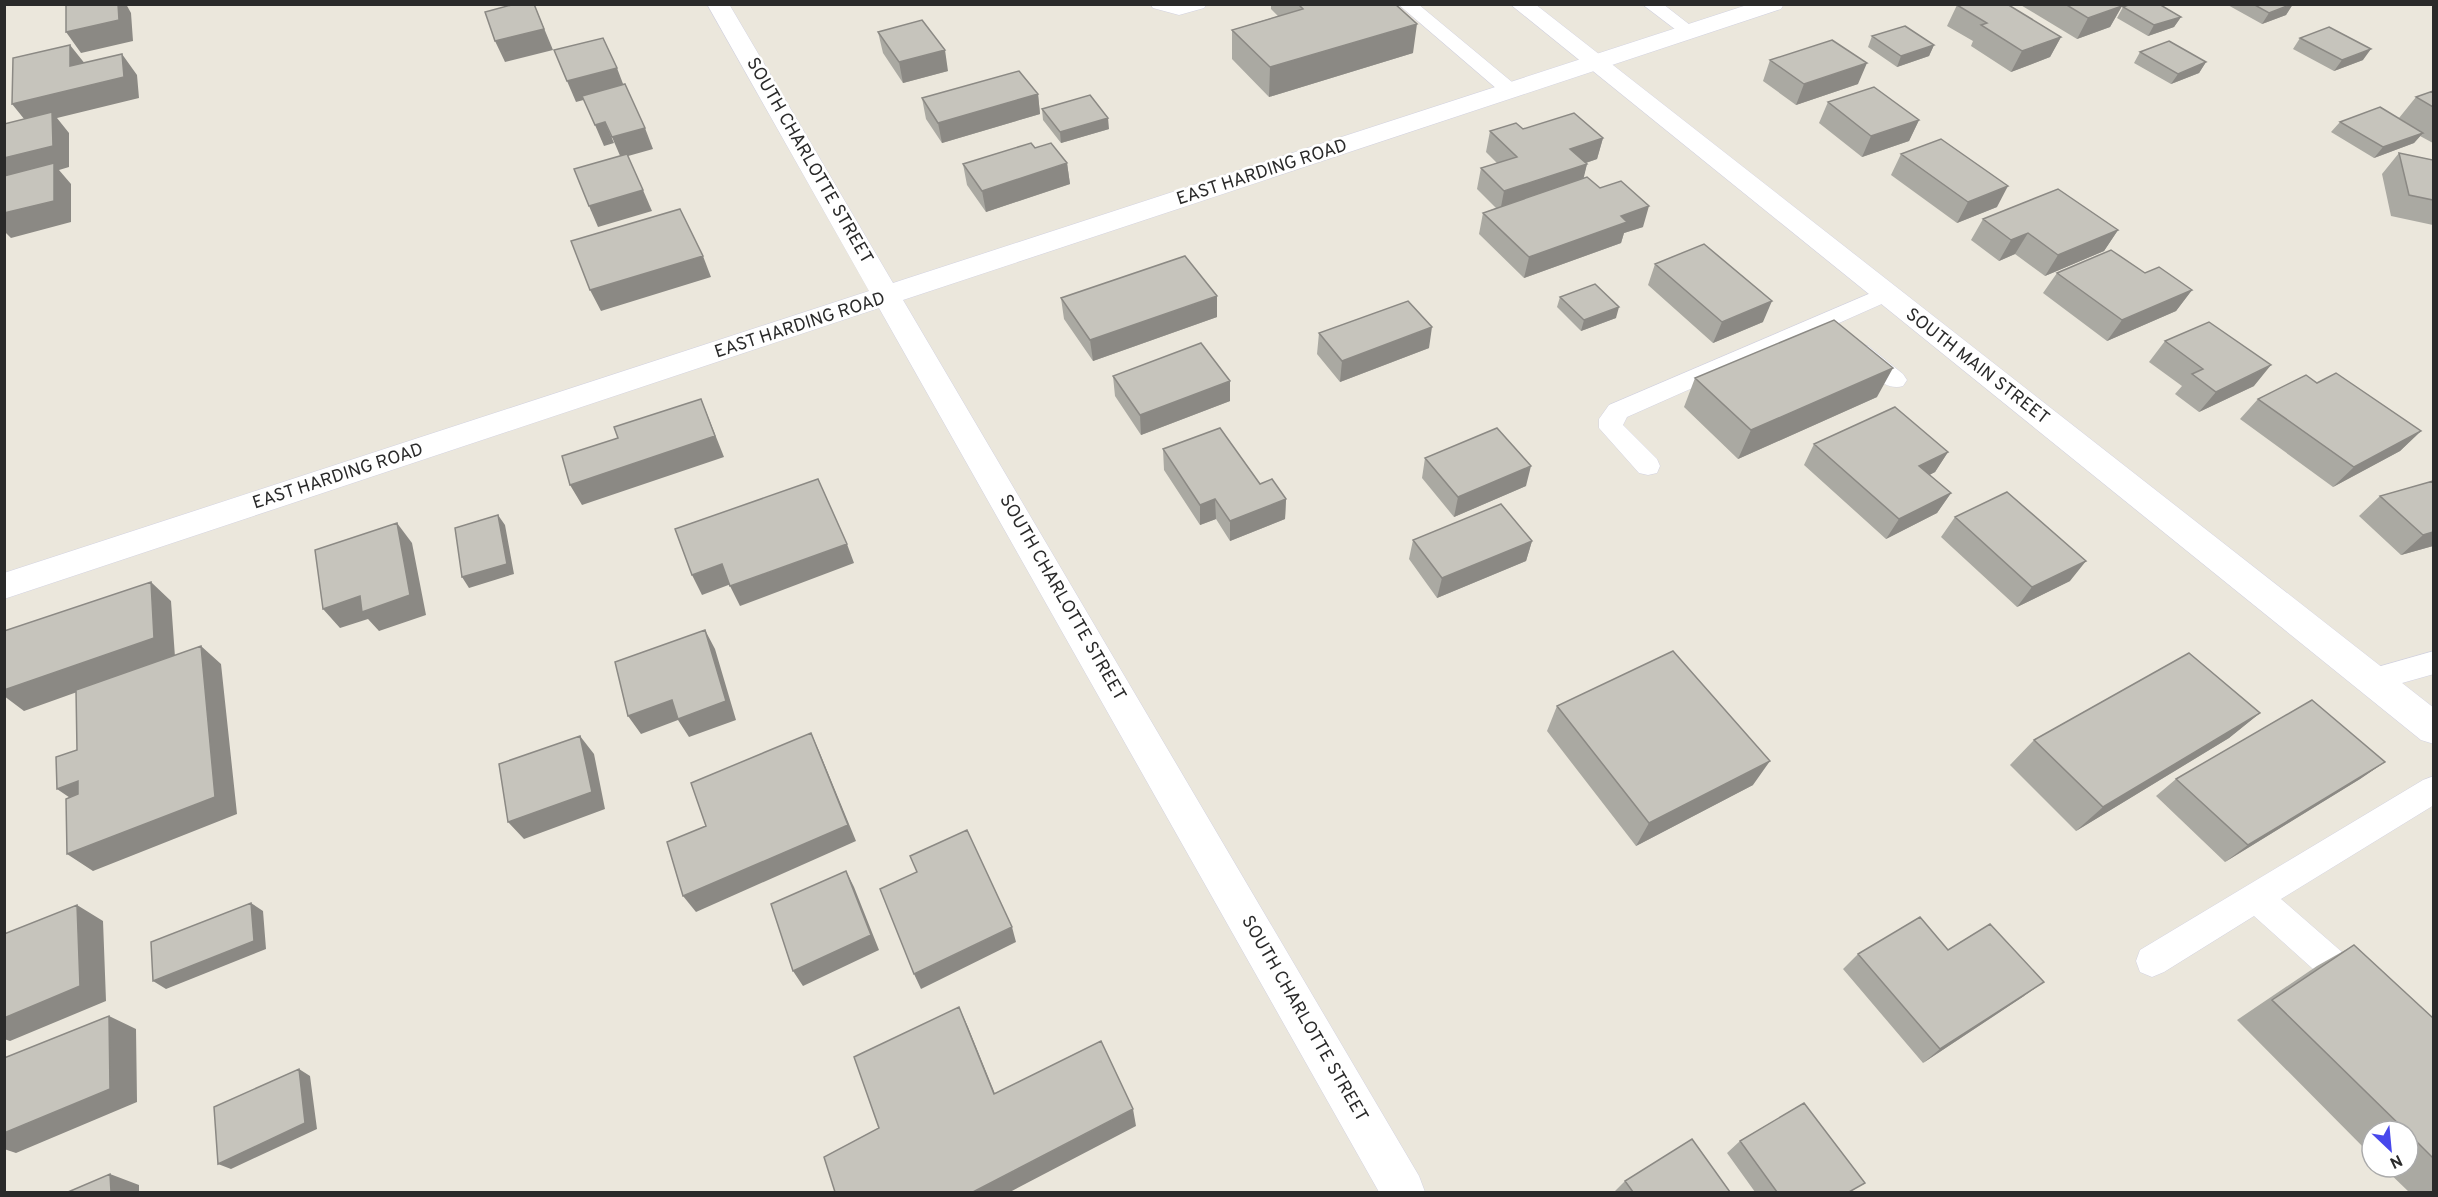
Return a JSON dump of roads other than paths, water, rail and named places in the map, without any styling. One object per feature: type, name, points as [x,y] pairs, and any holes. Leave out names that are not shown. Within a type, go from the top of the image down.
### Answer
[{"type":"street","name":"SOUTH CHARLOTTE STREET","points":[[718,4],[1403,1192]]},
{"type":"street","name":"SOUTH MAIN STREET","points":[[1521,4],[2433,729]]},
{"type":"street","name":"EAST HARDING ROAD","points":[[4,586],[1773,4]]},
{"type":"lane","points":[[1159,4],[1179,9],[1198,4]]},
{"type":"lane","points":[[1407,4],[1511,91]]},
{"type":"lane","points":[[1651,4],[1690,32]]},
{"type":"lane","points":[[1648,466],[1611,428],[1611,419],[1618,411],[1885,294]]},
{"type":"lane","points":[[1822,321],[1895,380]]},
{"type":"lane","points":[[2370,680],[2433,662]]},
{"type":"lane","points":[[2152,961],[2433,789]]},
{"type":"lane","points":[[2256,898],[2380,1008]]}]
